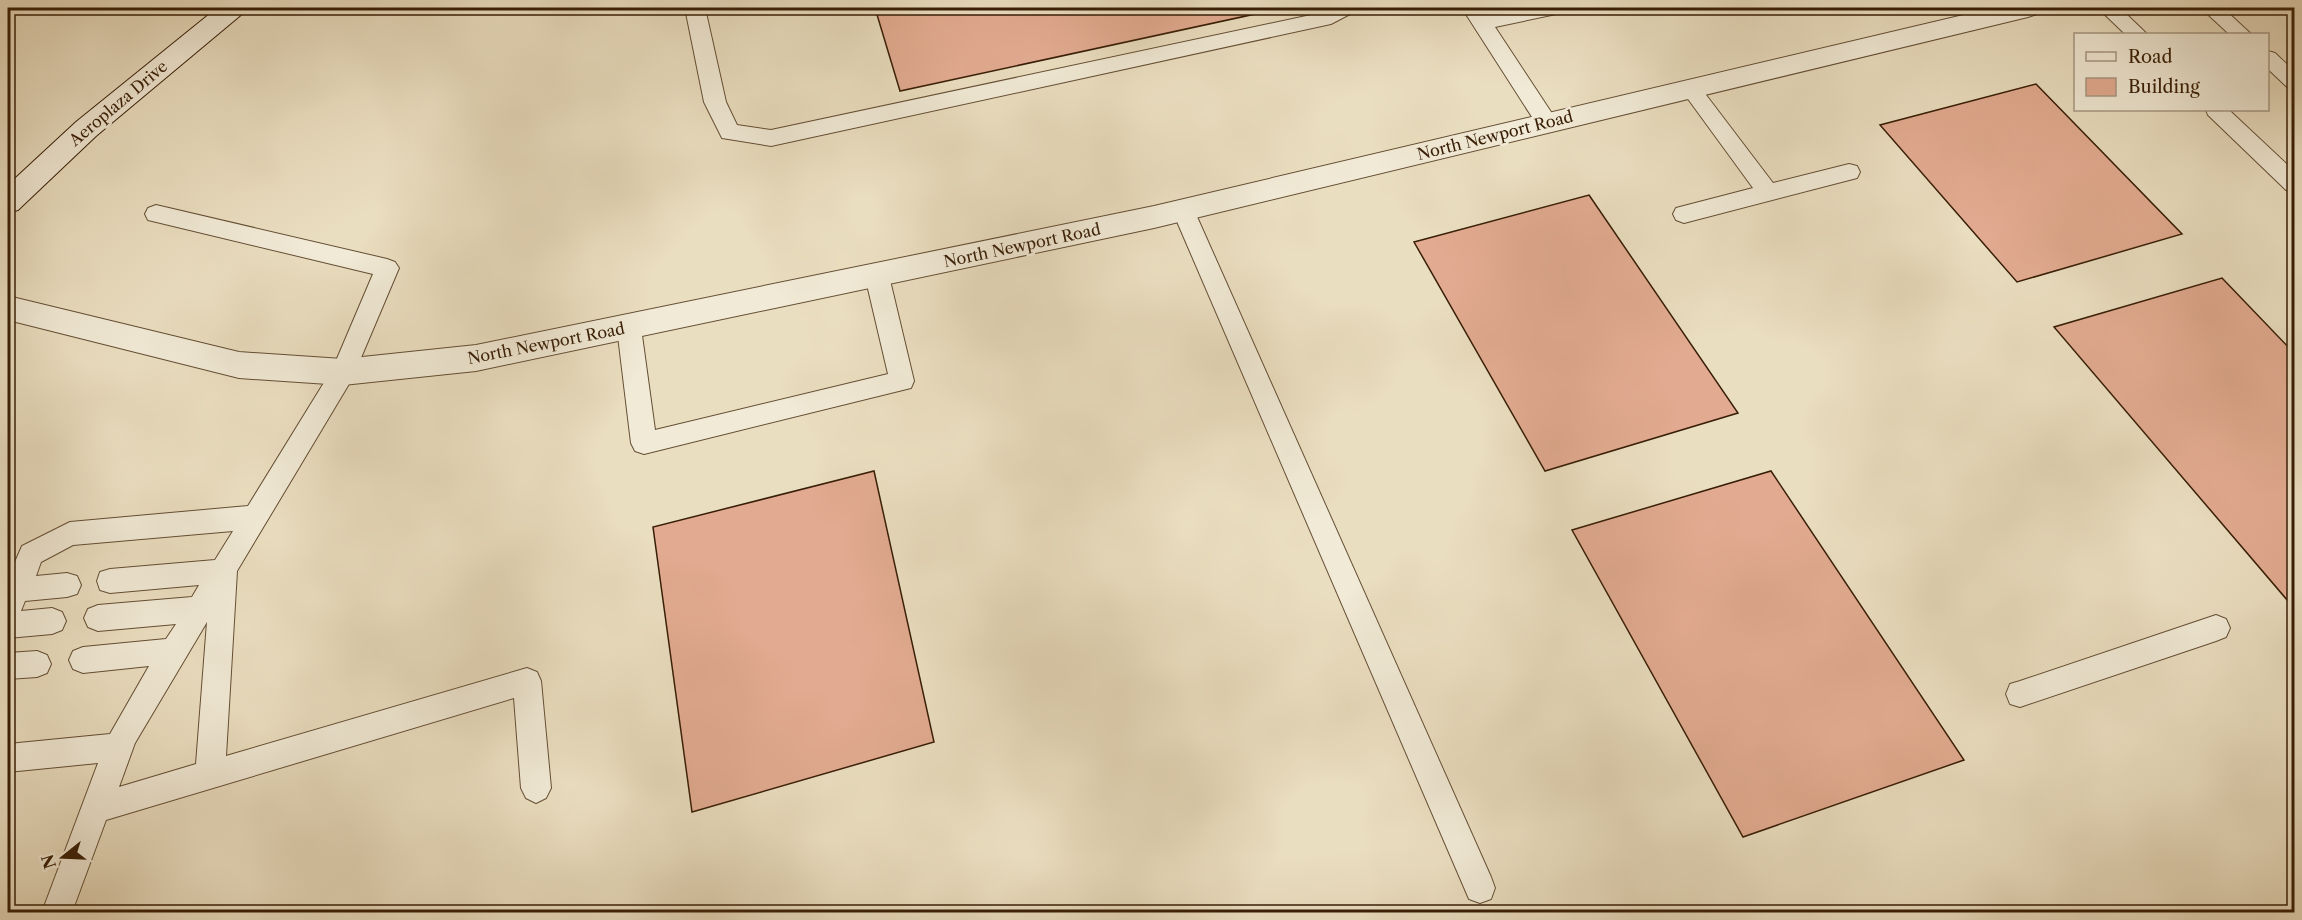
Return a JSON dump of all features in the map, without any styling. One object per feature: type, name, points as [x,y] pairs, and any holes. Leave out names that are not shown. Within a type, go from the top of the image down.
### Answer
[{"type":"street","name":"Aeroplaza Drive","points":[[8,202],[86,129],[233,8]]},
{"type":"street","name":"North Newport Road","points":[[8,308],[239,365],[343,372],[477,358],[629,328],[1183,210],[2028,8]]},
{"type":"lane","points":[[695,8],[715,102],[730,132],[771,138],[901,112],[1331,17],[1345,8]]},
{"type":"lane","points":[[1547,123],[1478,15],[1554,8]]},
{"type":"lane","points":[[2108,8],[2136,33]]},
{"type":"lane","points":[[2211,8],[2240,33]]},
{"type":"lane","points":[[2269,59],[2295,82]]},
{"type":"lane","points":[[1690,88],[1769,194]]},
{"type":"lane","points":[[2217,111],[2295,184]]},
{"type":"lane","points":[[1684,214],[1849,172]]},
{"type":"lane","points":[[1183,210],[1480,888]]},
{"type":"lane","points":[[57,912],[67,852],[94,809],[118,747],[343,372],[387,268],[156,214]]},
{"type":"lane","points":[[629,328],[644,443],[902,381],[877,276]]},
{"type":"lane","points":[[11,600],[31,554],[70,534],[257,517]]},
{"type":"lane","points":[[110,581],[224,571]]},
{"type":"lane","points":[[210,776],[224,571]]},
{"type":"lane","points":[[11,600],[67,585]]},
{"type":"lane","points":[[98,618],[199,609]]},
{"type":"lane","points":[[8,625],[52,621]]},
{"type":"lane","points":[[2020,694],[2216,628]]},
{"type":"lane","points":[[83,660],[174,651]]},
{"type":"lane","points":[[8,666],[37,664]]},
{"type":"lane","points":[[94,809],[527,681],[536,788]]},
{"type":"lane","points":[[8,758],[118,747]]},
{"type":"building","points":[[875,8],[1283,8],[900,91]]},
{"type":"building","points":[[2036,84],[2182,234],[2017,282],[1880,125]]},
{"type":"building","points":[[1589,195],[1738,413],[1545,471],[1414,242]]},
{"type":"building","points":[[2222,278],[2294,353],[2294,608],[2054,327]]},
{"type":"building","points":[[874,471],[934,742],[692,812],[653,527]]},
{"type":"building","points":[[1771,471],[1964,760],[1743,837],[1572,530]]}]
